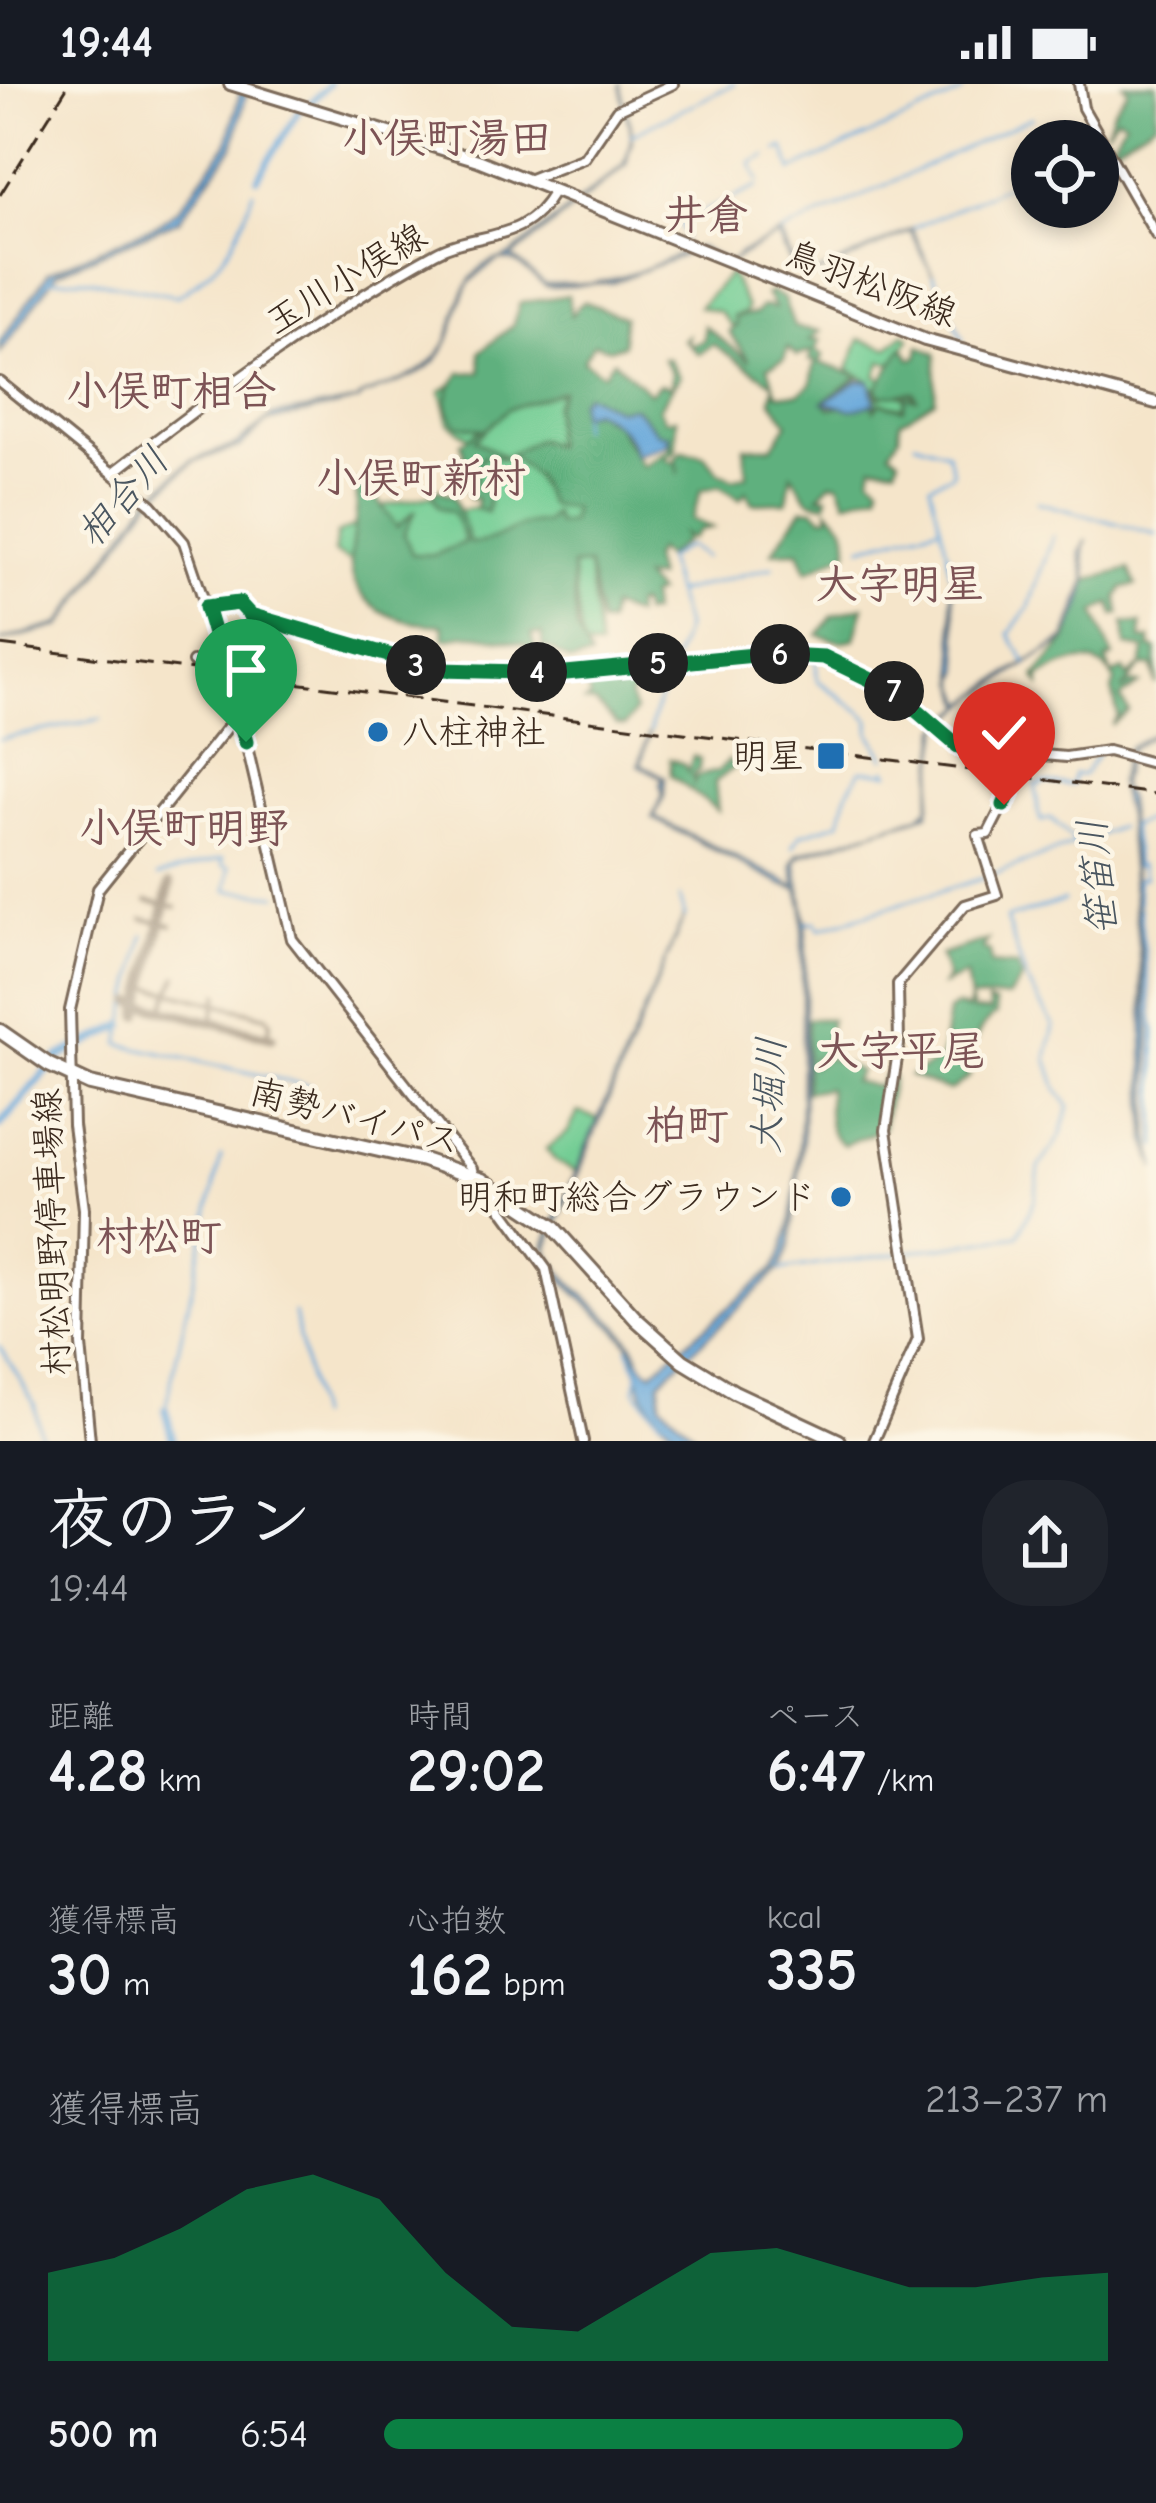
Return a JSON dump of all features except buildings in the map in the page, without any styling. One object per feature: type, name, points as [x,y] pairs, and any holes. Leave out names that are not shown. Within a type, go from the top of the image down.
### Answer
[{"type":"highway","name":"南勢バイパス","points":[[0,1033],[74,1079],[473,1178],[554,1230],[676,1357],[743,1397],[836,1441]]},
{"type":"main road","points":[[527,180],[586,156],[625,106],[673,84]]},
{"type":"main road","points":[[1079,84],[1083,108],[1156,236]]},
{"type":"main road","name":"鳥羽松阪線","points":[[239,86],[527,180],[925,340],[1156,404]]},
{"type":"main road","name":"玉川小俣線","points":[[116,471],[243,375],[371,292],[445,248],[479,243],[526,221],[554,191]]},
{"type":"main road","points":[[0,382],[116,471],[184,543],[239,713],[292,939],[476,1187],[489,1191],[545,1267],[583,1441]]},
{"type":"main road","points":[[206,607],[239,603],[250,615],[440,670],[566,673],[765,654],[820,656],[894,691],[962,748],[1011,755],[1126,754],[1156,764]]},
{"type":"main road","points":[[193,662],[203,670],[227,674]]},
{"type":"main road","name":"村松明野停車場線","points":[[90,1441],[81,1346],[84,1208],[70,1010],[98,889],[239,713]]},
{"type":"main road","points":[[874,1441],[918,1343],[886,1128],[899,1045],[898,984],[966,904],[997,895],[978,835],[988,834],[1010,792],[1011,755]]},
{"type":"green space","points":[[1123,84],[1156,84],[1156,121],[1119,143],[1125,121],[1117,116],[1110,120],[1128,90]]},
{"type":"green space","points":[[730,273],[747,307],[745,313],[734,316],[737,325],[732,327],[720,312],[699,307]]},
{"type":"green space","points":[[772,292],[784,299],[794,327],[820,331],[810,340],[820,340],[816,350],[823,355],[820,363],[859,376],[824,401],[830,408],[873,404],[874,410],[881,403],[903,409],[906,397],[917,399],[914,392],[882,396],[877,387],[903,347],[911,359],[918,357],[919,346],[936,354],[935,400],[900,422],[899,437],[890,451],[899,458],[896,467],[873,465],[871,476],[880,484],[879,492],[846,501],[839,483],[830,483],[819,496],[828,496],[827,503],[819,503],[808,499],[791,474],[787,502],[753,503],[746,491],[740,499],[720,486],[701,490],[692,519],[712,528],[699,530],[692,539],[683,533],[686,541],[665,557],[657,550],[652,559],[657,578],[643,578],[657,593],[649,596],[651,613],[643,614],[640,604],[634,605],[635,616],[611,607],[608,624],[600,624],[588,565],[572,566],[577,629],[590,658],[571,662],[547,647],[542,651],[542,634],[532,634],[535,651],[528,652],[526,644],[485,636],[445,639],[443,625],[394,617],[379,610],[357,587],[351,553],[356,488],[371,491],[397,527],[416,510],[404,534],[412,554],[435,555],[465,542],[453,512],[439,507],[433,495],[437,489],[454,496],[470,543],[491,540],[526,524],[545,523],[553,513],[557,524],[570,522],[573,508],[549,505],[535,476],[510,454],[538,439],[553,445],[554,406],[562,391],[508,409],[475,440],[509,459],[483,456],[475,484],[489,493],[487,512],[476,509],[477,498],[470,499],[461,443],[482,429],[458,425],[448,405],[456,379],[461,373],[481,372],[480,352],[512,326],[520,303],[568,295],[571,316],[583,301],[624,317],[623,345],[609,349],[594,343],[583,361],[603,374],[613,360],[650,393],[660,384],[671,387],[672,373],[663,359],[669,359],[680,377],[659,408],[665,420],[676,418],[676,451],[665,458],[677,464],[679,474],[676,458],[682,451],[704,455],[733,479],[747,475],[744,447],[772,447],[788,423],[771,400],[774,385],[777,394],[799,394],[811,384],[812,351],[797,356],[788,348],[784,359],[768,367],[774,384],[713,344],[699,354],[687,343],[704,340],[704,326],[750,361],[729,332],[737,325],[734,317],[756,313],[763,306],[775,308],[766,294]],"holes":[[[586,394],[617,409],[635,407],[658,433],[669,435],[671,448],[643,466],[615,424],[594,411],[582,413],[579,403]]]},
{"type":"green space","points":[[904,334],[910,339],[893,364],[882,361],[876,376],[886,380],[875,388],[880,398],[892,391],[905,397],[908,391],[917,399],[906,397],[903,407],[880,402],[873,408],[877,396],[870,381],[848,369],[860,339],[888,348]]},
{"type":"green space","points":[[504,343],[563,392],[567,443],[510,454],[535,476],[549,505],[573,508],[570,522],[430,558],[349,561],[334,553],[337,534],[356,525],[359,482],[382,506],[433,495],[453,512],[489,505],[475,484],[485,449],[449,423],[441,391],[449,386],[447,408],[458,425],[515,406]]},
{"type":"green space","points":[[803,508],[814,509],[822,517],[829,516],[828,509],[843,523],[848,537],[848,551],[807,571],[799,551],[772,552]]},
{"type":"green space","points":[[588,565],[599,648],[583,648],[572,566]]},
{"type":"green space","points":[[1129,569],[1136,585],[1123,588],[1117,597],[1120,614],[1114,615],[1111,603],[1095,613],[1113,657],[1106,660],[1112,675],[1124,670],[1128,677],[1141,666],[1121,691],[1129,683],[1139,684],[1120,698],[1129,711],[1111,725],[1118,716],[1112,690],[1115,681],[1100,665],[1082,661],[1062,666],[1040,677],[1040,685],[1035,677],[1068,638],[1088,580]]},
{"type":"green space","points":[[864,606],[855,639],[841,642],[818,635],[832,616]]},
{"type":"green space","points":[[1124,623],[1141,624],[1141,640],[1150,639],[1150,648],[1156,649],[1156,685],[1152,666],[1141,666],[1145,649],[1126,646]]},
{"type":"green space","points":[[642,671],[645,684],[629,696],[635,711],[625,726],[617,725],[596,703],[585,702],[591,698],[585,682],[612,683],[618,690],[628,682],[628,673]]},
{"type":"green space","points":[[693,756],[700,759],[699,770],[692,775],[694,783],[696,776],[718,771],[729,760],[735,767],[715,782],[718,811],[671,776],[670,759],[684,764],[688,772]]},
{"type":"green space","points":[[988,940],[983,949],[990,952],[991,964],[1017,966],[1022,979],[1008,997],[970,999],[966,975],[943,985],[947,978],[940,955]]},
{"type":"green space","points":[[970,1001],[973,1011],[990,1012],[988,1002],[995,1004],[996,1015],[981,1030],[964,1066],[970,1076],[949,1091],[910,1076],[941,1059],[948,1011],[956,1006],[968,1010]]},
{"type":"green space","points":[[807,1019],[831,1019],[823,1056],[813,1058],[813,1066],[828,1057],[860,1071],[853,1081],[879,1087],[883,1076],[893,1077],[883,1129],[844,1145],[832,1133],[828,1088],[806,1092]]},
{"type":"green space","points":[[578,1112],[598,1119],[576,1171],[556,1162],[546,1149],[568,1132]]},
{"type":"water","points":[[242,84],[246,96],[233,147],[179,220],[58,272],[0,353],[0,342],[49,272],[158,224],[179,209],[227,144]]},
{"type":"water","points":[[629,151],[626,165],[512,257],[544,284],[592,283],[546,286],[518,264],[499,261],[624,165]]},
{"type":"water","points":[[912,229],[933,275],[911,231],[811,277],[794,270],[778,236],[766,241],[781,233],[795,269],[811,276]]},
{"type":"water","points":[[698,247],[729,262],[735,259],[731,263],[694,250],[641,271]]},
{"type":"water","points":[[641,271],[612,283],[592,283],[607,280]]},
{"type":"water","points":[[859,380],[870,381],[875,403],[852,410],[824,402]]},
{"type":"water","points":[[586,394],[617,409],[634,407],[658,433],[669,435],[667,445],[635,455],[625,434],[607,418],[593,410],[580,415],[579,400]]},
{"type":"water","points":[[359,399],[266,422],[240,447],[194,461],[151,500],[61,626],[0,641],[60,624],[149,499],[190,461],[236,445],[272,416]]},
{"type":"water","points":[[1087,540],[1086,587],[1067,634],[1086,580],[1080,553]]},
{"type":"water","points":[[951,575],[961,671],[958,680],[954,643]]},
{"type":"water","points":[[1040,655],[978,696],[996,681]]},
{"type":"water","points":[[959,686],[966,704],[978,696],[941,727],[933,780],[939,728],[965,705]]},
{"type":"water","points":[[1156,732],[1129,750],[1120,786],[1127,797],[1149,1029],[1149,1135],[1156,1169],[1146,1141],[1143,998],[1127,820],[1118,782],[1128,748]]},
{"type":"water","points":[[649,733],[641,764],[665,777],[664,796],[654,817],[797,887],[793,865],[798,854],[869,833],[796,860],[806,922],[811,923],[806,925],[803,1140],[790,1245],[780,1269],[660,1381],[661,1403],[702,1441],[693,1440],[676,1432],[654,1411],[627,1342],[567,1285],[549,1260],[545,1245],[685,914],[547,1249],[564,1275],[621,1329],[652,1372],[774,1269],[786,1240],[799,1152],[803,908],[798,889],[652,818],[663,796],[663,778],[639,765]]},
{"type":"waterway","points":[[308,105],[329,84]]},
{"type":"waterway","points":[[631,135],[734,84]]},
{"type":"waterway","points":[[927,109],[963,92]]},
{"type":"waterway","points":[[257,179],[301,108]]},
{"type":"waterway","points":[[870,135],[924,110]]},
{"type":"waterway","points":[[989,137],[1032,117]]},
{"type":"waterway","points":[[815,160],[867,136]]},
{"type":"waterway","points":[[947,156],[987,138]]},
{"type":"waterway","points":[[777,151],[784,148],[792,171],[812,161]]},
{"type":"waterway","points":[[753,162],[766,156]]},
{"type":"waterway","points":[[892,182],[945,157]]},
{"type":"waterway","points":[[751,163],[759,181]]},
{"type":"waterway","points":[[837,208],[890,183]]},
{"type":"waterway","points":[[994,191],[1011,183]]},
{"type":"waterway","points":[[703,212],[757,187]]},
{"type":"waterway","points":[[48,280],[85,279],[177,296],[205,276],[226,252],[253,191]]},
{"type":"waterway","points":[[969,203],[991,193]]},
{"type":"waterway","points":[[914,228],[966,204]]},
{"type":"waterway","points":[[781,233],[834,209]]},
{"type":"waterway","points":[[685,238],[680,223],[700,213]]},
{"type":"waterway","points":[[933,275],[963,340]]},
{"type":"waterway","points":[[580,428],[581,416]]},
{"type":"waterway","points":[[915,442],[947,452],[953,472]]},
{"type":"waterway","points":[[935,505],[930,485],[952,474]]},
{"type":"waterway","points":[[1037,502],[1074,512]]},
{"type":"waterway","points":[[936,508],[946,547]]},
{"type":"waterway","points":[[1077,513],[1098,518]]},
{"type":"waterway","points":[[1100,519],[1119,524]]},
{"type":"waterway","points":[[1122,525],[1140,530]]},
{"type":"waterway","points":[[878,542],[941,526]]},
{"type":"waterway","points":[[1143,530],[1156,534]]},
{"type":"waterway","points":[[1042,568],[1053,536]]},
{"type":"waterway","points":[[862,547],[876,543]]},
{"type":"waterway","points":[[669,570],[666,559],[688,546],[705,557]]},
{"type":"waterway","points":[[947,550],[950,572]]},
{"type":"waterway","points":[[723,580],[773,567]]},
{"type":"waterway","points":[[1029,607],[1041,570]]},
{"type":"waterway","points":[[670,573],[675,593]]},
{"type":"waterway","points":[[681,613],[675,593],[720,581]]},
{"type":"waterway","points":[[1017,648],[1009,634],[1028,609]]},
{"type":"waterway","points":[[674,661],[685,628],[682,616]]},
{"type":"waterway","points":[[1019,650],[1026,663]]},
{"type":"waterway","points":[[816,659],[817,680],[857,709]]},
{"type":"waterway","points":[[650,731],[672,667]]},
{"type":"waterway","points":[[859,710],[869,719]]},
{"type":"waterway","points":[[0,739],[101,719]]},
{"type":"waterway","points":[[870,720],[870,733],[885,758]]},
{"type":"waterway","points":[[1084,774],[1098,754]]},
{"type":"waterway","points":[[848,791],[861,770],[890,773],[886,769]]},
{"type":"waterway","points":[[1042,782],[1072,785],[1074,774],[1083,775]]},
{"type":"waterway","points":[[1038,808],[1035,784],[1041,785]]},
{"type":"waterway","points":[[793,847],[800,835],[840,822],[847,793]]},
{"type":"waterway","points":[[992,875],[1077,843],[1051,818],[1041,821],[1038,811]]},
{"type":"waterway","points":[[1152,819],[1156,818]]},
{"type":"waterway","name":"笹笛川","points":[[1135,850],[1131,826],[1149,820]]},
{"type":"waterway","points":[[1077,843],[1119,827]]},
{"type":"waterway","name":"笹笛川","points":[[1135,853],[1136,866],[1141,865]]},
{"type":"waterway","points":[[158,876],[223,858],[223,865],[230,867],[227,890],[277,895]]},
{"type":"waterway","name":"笹笛川","points":[[1139,904],[1137,879],[1145,877],[1141,866]]},
{"type":"waterway","points":[[807,923],[816,922],[819,929],[987,877]]},
{"type":"waterway","points":[[680,897],[685,917]]},
{"type":"waterway","points":[[782,1270],[1018,1236],[1035,1199],[1039,1168],[1061,1135],[1069,1106],[1057,1089],[1047,1058],[1054,1026],[1027,981],[1006,919],[1064,901]]},
{"type":"waterway","points":[[1140,908],[1142,930]]},
{"type":"waterway","points":[[1142,933],[1145,951]]},
{"type":"waterway","points":[[144,935],[120,1044],[310,1086]]},
{"type":"waterway","points":[[1145,953],[1153,1026]]},
{"type":"waterway","points":[[0,1125],[59,1057],[124,1025]]},
{"type":"waterway","points":[[1154,1028],[1156,1146]]},
{"type":"waterway","points":[[165,1409],[221,1156]]},
{"type":"waterway","points":[[294,1313],[316,1417]]},
{"type":"waterway","points":[[0,1346],[34,1403],[42,1441]]},
{"type":"waterway","points":[[628,1348],[637,1371]]},
{"type":"waterway","points":[[638,1374],[635,1390],[661,1421]]},
{"type":"waterway","points":[[165,1409],[173,1441]]},
{"type":"taxiway","points":[[147,901],[176,907]]},
{"type":"taxiway","points":[[143,919],[172,925]]},
{"type":"taxiway","points":[[163,1010],[177,976]]},
{"type":"taxiway","points":[[146,986],[267,1016],[271,1022],[267,1036]]},
{"type":"taxiway","points":[[212,1022],[219,994]]},
{"type":"runway","points":[[139,1015],[170,884]]},
{"type":"runway","points":[[133,1002],[272,1037]]},
{"type":"railway","points":[[0,195],[69,84]]},
{"type":"railway","points":[[0,645],[1156,794]]},
{"type":"place","name":"八柱神社","points":[[378,732]]},
{"type":"place","name":"明星","points":[[831,756]]},
{"type":"place","name":"明和町総合グラウンド","points":[[841,1197]]},
{"type":"district","name":"小俣町湯田","points":[[447,138]]},
{"type":"district","name":"井倉","points":[[706,215]]},
{"type":"district","name":"小俣町相合","points":[[171,391]]},
{"type":"district","name":"小俣町新村","points":[[421,478]]},
{"type":"district","name":"大字明星","points":[[900,584]]},
{"type":"district","name":"小俣町明野","points":[[184,828]]},
{"type":"district","name":"大字平尾","points":[[901,1051]]},
{"type":"district","name":"柏町","points":[[687,1125]]},
{"type":"district","name":"村松町","points":[[159,1236]]},
{"type":"route","points":[[246,742],[206,607],[239,603],[250,615],[405,664],[440,670],[566,673],[765,654],[824,657],[894,691],[958,746],[1011,755],[1012,787],[1004,805]]},
{"type":"water label","name":"相合川","points":[[123,497]]},
{"type":"water label","name":"大堀川","points":[[769,1095]]}]
